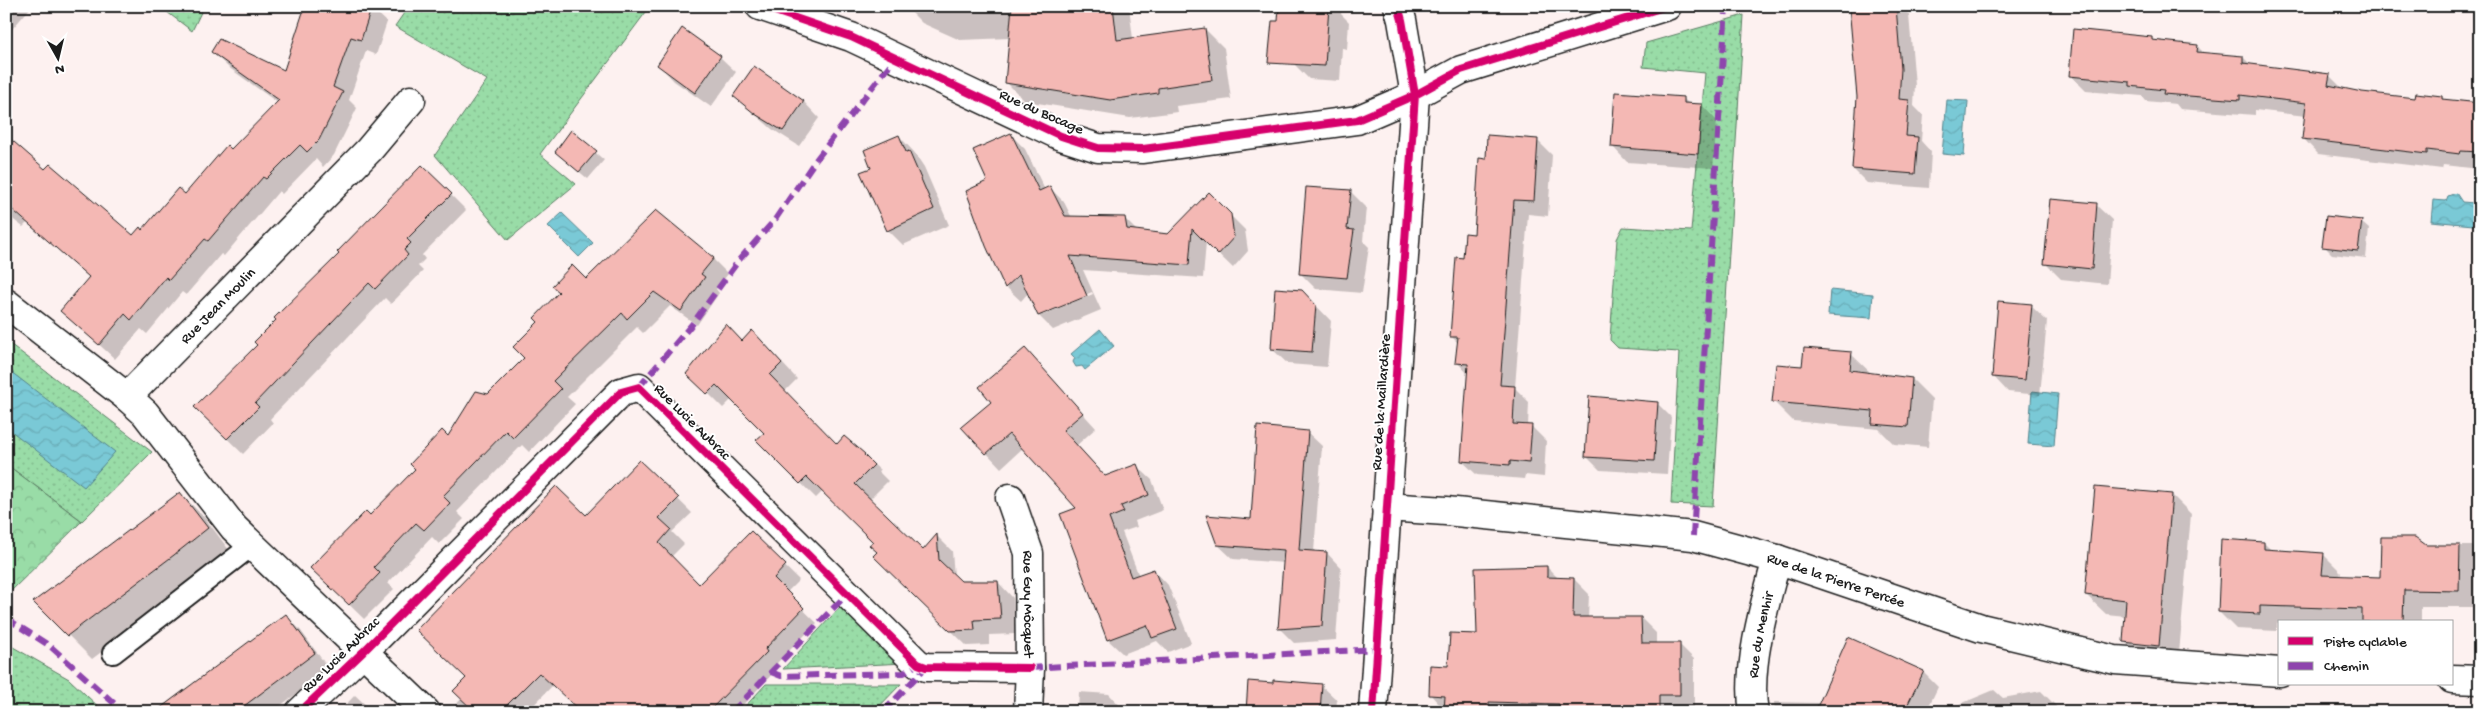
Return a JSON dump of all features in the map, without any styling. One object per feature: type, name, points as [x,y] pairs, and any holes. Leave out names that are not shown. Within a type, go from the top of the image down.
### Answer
[{"type":"street","name":"Rue du Bocage","points":[[760,6],[851,37],[1061,136],[1098,148],[1143,149],[1357,120],[1414,95],[1461,70],[1667,6]]},
{"type":"street","name":"Rue de la Maillardière","points":[[1373,712],[1414,95],[1398,6]]},
{"type":"street","name":"Rue Jean Moulin","points":[[127,397],[370,150],[411,100]]},
{"type":"street","points":[[6,303],[127,397]]},
{"type":"street","name":"Rue Lucie Aubrac","points":[[300,712],[363,652],[621,392],[639,387],[918,664],[926,667],[1030,668]]},
{"type":"street","name":"Rue Lucie Aubrac","points":[[127,397],[145,412],[234,528],[251,546],[426,712]]},
{"type":"street","name":"Rue Guy Môcquet","points":[[1010,498],[1029,553],[1030,668],[1028,712]]},
{"type":"street","name":"Rue de la Pierre Percée","points":[[1386,507],[1446,511],[1693,536],[1778,559],[1981,628],[2115,660],[2278,672]]},
{"type":"street","name":"Rue du Menhir","points":[[1754,712],[1750,694],[1759,636],[1778,559]]},
{"type":"street","points":[[2454,679],[2480,680]]},
{"type":"lane","points":[[113,653],[251,546]]},
{"type":"green space","points":[[159,6],[204,6],[192,31]]},
{"type":"green space","points":[[391,6],[625,6],[646,12],[540,154],[576,184],[508,240],[435,155],[487,80],[395,26],[404,13]]},
{"type":"green space","points":[[1744,15],[1713,506],[1671,504],[1679,352],[1618,348],[1610,340],[1617,239],[1623,227],[1691,231],[1705,73],[1643,67],[1646,43]]},
{"type":"green space","points":[[6,341],[152,452],[82,521],[6,464]]},
{"type":"green space","points":[[6,464],[82,521],[6,596]]},
{"type":"green space","points":[[842,605],[905,663],[783,669]]},
{"type":"green space","points":[[6,643],[69,679],[104,712],[6,712]]},
{"type":"green space","points":[[766,684],[901,684],[874,712],[740,712]]},
{"type":"water","points":[[1947,100],[1968,101],[1964,156],[1942,154]]},
{"type":"water","points":[[2456,193],[2462,202],[2475,203],[2473,225],[2431,221],[2433,200],[2446,201],[2448,196]]},
{"type":"water","points":[[562,213],[593,243],[579,257],[548,226]]},
{"type":"water","points":[[1830,290],[1873,294],[1871,318],[1828,315]]},
{"type":"water","points":[[1100,329],[1114,346],[1085,370],[1082,366],[1076,367],[1073,362],[1075,358],[1071,354]]},
{"type":"water","points":[[6,368],[115,452],[84,487],[6,427]]},
{"type":"water","points":[[2032,391],[2058,394],[2054,446],[2028,444]]},
{"type":"building","points":[[305,6],[372,6],[361,40],[351,37],[333,87],[343,92],[319,140],[307,152],[300,145],[266,179],[263,177],[208,241],[205,239],[169,280],[166,277],[131,320],[125,314],[99,345],[60,311],[89,277],[6,204],[6,135],[45,169],[50,164],[133,235],[140,227],[142,230],[178,188],[185,194],[227,145],[231,149],[279,100],[211,52],[219,39],[284,70]]},
{"type":"building","points":[[1012,6],[1113,6],[1117,40],[1205,28],[1212,80],[1158,88],[1158,93],[1110,100],[1005,83]]},
{"type":"building","points":[[1279,6],[1329,6],[1325,66],[1268,63],[1272,21],[1278,21]]},
{"type":"building","points":[[1849,6],[1896,6],[1901,69],[1899,99],[1909,100],[1906,136],[1918,137],[1915,174],[1852,169],[1857,97]]},
{"type":"building","points":[[682,28],[721,56],[695,93],[657,65]]},
{"type":"building","points":[[2073,29],[2152,37],[2152,40],[2198,45],[2197,52],[2243,56],[2243,63],[2330,74],[2328,85],[2362,92],[2415,98],[2416,93],[2442,96],[2442,99],[2480,103],[2480,152],[2461,151],[2460,154],[2427,150],[2427,154],[2302,139],[2306,103],[2240,95],[2240,100],[2163,94],[2164,90],[2130,86],[2130,82],[2069,76]]},
{"type":"building","points":[[754,66],[804,101],[783,131],[755,114],[733,96]]},
{"type":"building","points":[[1615,92],[1684,97],[1684,103],[1702,104],[1698,154],[1611,147]]},
{"type":"building","points":[[571,130],[597,151],[579,172],[555,152]]},
{"type":"building","points":[[1011,133],[1039,191],[1050,186],[1065,216],[1125,217],[1127,229],[1168,234],[1209,192],[1231,214],[1234,237],[1218,255],[1192,229],[1189,265],[1070,256],[1087,296],[1038,316],[1019,275],[1005,288],[986,246],[966,191],[987,181],[973,150]]},
{"type":"building","points":[[899,135],[906,152],[909,151],[934,209],[887,231],[860,172],[871,168],[864,150]]},
{"type":"building","points":[[1487,135],[1538,139],[1534,201],[1514,200],[1500,385],[1515,386],[1513,424],[1532,425],[1529,463],[1510,461],[1510,465],[1461,461],[1468,364],[1455,363],[1458,337],[1450,337],[1456,257],[1463,258],[1465,233],[1474,234],[1479,158],[1486,159]]},
{"type":"building","points":[[422,165],[452,194],[407,239],[411,243],[404,250],[408,255],[375,289],[369,283],[255,403],[259,407],[227,439],[194,407],[257,345],[254,342],[276,320],[274,318],[339,254],[337,252]]},
{"type":"building","points":[[1306,187],[1351,190],[1347,229],[1354,230],[1347,278],[1299,274]]},
{"type":"building","points":[[2050,199],[2097,203],[2092,269],[2044,264]]},
{"type":"building","points":[[656,210],[714,258],[701,274],[705,277],[681,311],[654,292],[627,319],[622,313],[553,381],[561,389],[513,438],[506,431],[443,496],[450,503],[424,530],[416,523],[374,567],[380,573],[349,605],[310,568],[366,511],[370,515],[415,469],[410,464],[442,430],[448,436],[476,391],[488,394],[524,358],[513,347],[538,322],[534,318],[559,292],[552,286],[572,265],[586,279]]},
{"type":"building","points":[[2326,216],[2362,220],[2358,251],[2322,247]]},
{"type":"building","points":[[1275,288],[1302,290],[1316,305],[1312,352],[1271,349]]},
{"type":"building","points":[[1998,301],[2032,304],[2025,380],[1992,377]]},
{"type":"building","points":[[726,324],[742,341],[752,330],[782,363],[770,375],[837,444],[844,436],[865,454],[874,465],[855,484],[923,550],[937,534],[939,560],[961,581],[998,581],[1001,619],[974,620],[975,630],[950,631],[873,556],[877,552],[869,545],[873,542],[807,477],[800,484],[756,440],[764,433],[716,385],[707,394],[686,374]]},
{"type":"building","points":[[1025,348],[1083,413],[1063,430],[1105,476],[1137,464],[1149,495],[1121,506],[1124,512],[1109,518],[1131,577],[1154,569],[1177,629],[1152,638],[1147,625],[1107,640],[1060,514],[1076,508],[1009,434],[986,454],[961,427],[991,402],[979,387]]},
{"type":"building","points":[[1804,348],[1852,352],[1850,370],[1912,378],[1908,427],[1872,424],[1873,411],[1772,402],[1776,364],[1802,366]]},
{"type":"building","points":[[1589,396],[1658,402],[1654,461],[1585,457]]},
{"type":"building","points":[[1257,426],[1308,431],[1299,550],[1327,552],[1322,626],[1278,629],[1284,550],[1217,545],[1206,515],[1251,519]]},
{"type":"building","points":[[639,460],[679,498],[659,518],[671,529],[659,543],[699,584],[751,531],[786,565],[774,578],[804,608],[765,649],[767,652],[708,712],[581,712],[539,673],[500,712],[475,712],[453,691],[466,678],[416,630],[556,486],[586,515]]},
{"type":"building","points":[[2095,487],[2172,494],[2159,646],[2123,642],[2126,600],[2085,595]]},
{"type":"building","points":[[180,492],[208,528],[67,636],[33,602]]},
{"type":"building","points":[[2381,537],[2415,537],[2426,545],[2460,545],[2459,591],[2404,590],[2403,620],[2362,620],[2362,609],[2260,606],[2260,614],[2218,612],[2221,539],[2264,542],[2264,549],[2324,553],[2322,575],[2380,577]]},
{"type":"building","points":[[1547,566],[1547,577],[1574,578],[1573,617],[1641,617],[1642,643],[1680,643],[1680,695],[1659,695],[1659,712],[1559,712],[1559,704],[1489,702],[1489,712],[1444,712],[1445,696],[1429,695],[1430,665],[1448,666],[1450,633],[1477,634],[1475,568]]},
{"type":"building","points":[[286,614],[315,653],[299,665],[236,712],[155,712]]},
{"type":"building","points":[[1848,637],[1924,671],[1904,712],[1815,712]]},
{"type":"building","points":[[1273,680],[1322,684],[1320,712],[1246,712],[1248,681],[1273,683]]},
{"type":"marked path","points":[[1693,536],[1726,6]]},
{"type":"marked path","points":[[639,387],[693,323],[739,260],[774,221],[815,161],[895,58]]},
{"type":"marked path","points":[[732,712],[848,593]]},
{"type":"marked path","points":[[6,618],[50,646],[124,712]]},
{"type":"marked path","points":[[1030,668],[1378,649]]},
{"type":"marked path","points":[[771,672],[781,676],[904,673],[918,664]]},
{"type":"marked path","points":[[883,712],[926,667]]},
{"type":"cycle path","points":[[760,6],[851,37],[1061,136],[1098,148],[1143,149],[1357,120],[1415,95],[1461,70],[1667,6]]},
{"type":"cycle path","points":[[1373,712],[1415,95],[1398,6]]},
{"type":"cycle path","points":[[300,712],[363,652],[621,392],[639,387],[918,664],[926,667],[1030,668]]}]
